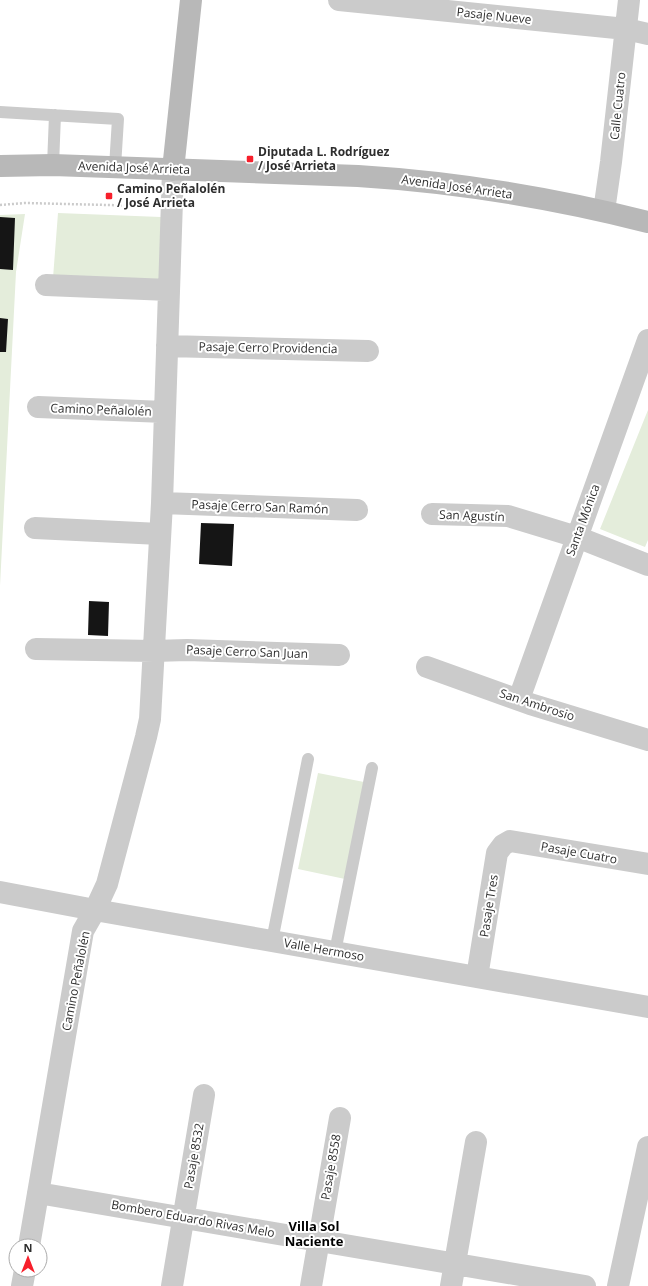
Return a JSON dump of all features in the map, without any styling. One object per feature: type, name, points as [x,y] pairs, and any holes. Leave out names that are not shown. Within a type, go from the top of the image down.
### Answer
[{"type":"main road","points":[[173,170],[191,0]]},
{"type":"main road","name":"Avenida José Arrieta","points":[[0,166],[53,165],[116,167],[404,179],[488,190],[604,211],[648,222]]},
{"type":"street","name":"Pasaje Nueve","points":[[339,0],[626,29],[648,34]]},
{"type":"street","name":"Calle Cuatro","points":[[604,211],[629,0]]},
{"type":"street","name":"Camino Peñalolén","points":[[30,1238],[83,931],[107,884],[150,719],[162,503],[173,170]]},
{"type":"street","points":[[46,285],[169,290]]},
{"type":"street","name":"Santa Mónica","points":[[519,699],[577,537],[641,383],[648,340]]},
{"type":"street","name":"Pasaje Cerro Providencia","points":[[167,346],[368,351]]},
{"type":"street","name":"Camino Peñalolén","points":[[38,407],[165,412]]},
{"type":"street","name":"Pasaje Cerro San Ramón","points":[[162,503],[357,510]]},
{"type":"street","name":"San Agustín","points":[[432,514],[508,516],[577,537],[648,565]]},
{"type":"street","points":[[35,528],[160,534]]},
{"type":"street","points":[[36,649],[154,651]]},
{"type":"street","name":"Pasaje Cerro San Juan","points":[[154,651],[187,650],[339,655]]},
{"type":"street","name":"San Ambrosio","points":[[427,667],[530,704],[648,740]]},
{"type":"street","name":"Pasaje Cuatro","points":[[510,841],[648,864]]},
{"type":"street","name":"Pasaje Tres","points":[[477,977],[497,853],[503,845],[510,841]]},
{"type":"street","name":"Valle Hermoso","points":[[0,892],[648,1007]]},
{"type":"street","name":"Pasaje 8532","points":[[172,1286],[204,1095]]},
{"type":"street","name":"Pasaje 8558","points":[[310,1286],[340,1118]]},
{"type":"street","points":[[450,1286],[476,1142]]},
{"type":"street","points":[[618,1286],[648,1147]]},
{"type":"street","name":"Bombero Eduardo Rivas Melo","points":[[38,1193],[585,1286]]},
{"type":"lane","points":[[0,112],[118,119],[116,167]]},
{"type":"lane","points":[[53,165],[55,115]]},
{"type":"lane","points":[[272,941],[308,759]]},
{"type":"lane","points":[[335,952],[372,768]]},
{"type":"path","points":[[0,204],[26,203],[150,206]]},
{"type":"green space","points":[[58,213],[161,217],[160,283],[53,278]]},
{"type":"green space","points":[[25,214],[16,272],[0,586],[0,215]]},
{"type":"green space","points":[[648,410],[648,540],[645,547],[600,529]]},
{"type":"green space","points":[[318,773],[364,782],[345,879],[298,869]]},
{"type":"building","points":[[0,217],[15,218],[13,270],[0,269]]},
{"type":"building","points":[[0,318],[8,319],[6,352],[0,352]]},
{"type":"building","points":[[201,523],[234,524],[232,566],[199,564]]},
{"type":"building","points":[[89,601],[109,602],[108,636],[88,635]]},
{"type":"place","name":"Diputada L. Rodríguez / José Arrieta","points":[[250,159]]},
{"type":"place","name":"Camino Peñalolén / José Arrieta","points":[[109,196]]},
{"type":"district","name":"Villa Sol Naciente","points":[[314,1234]]}]
